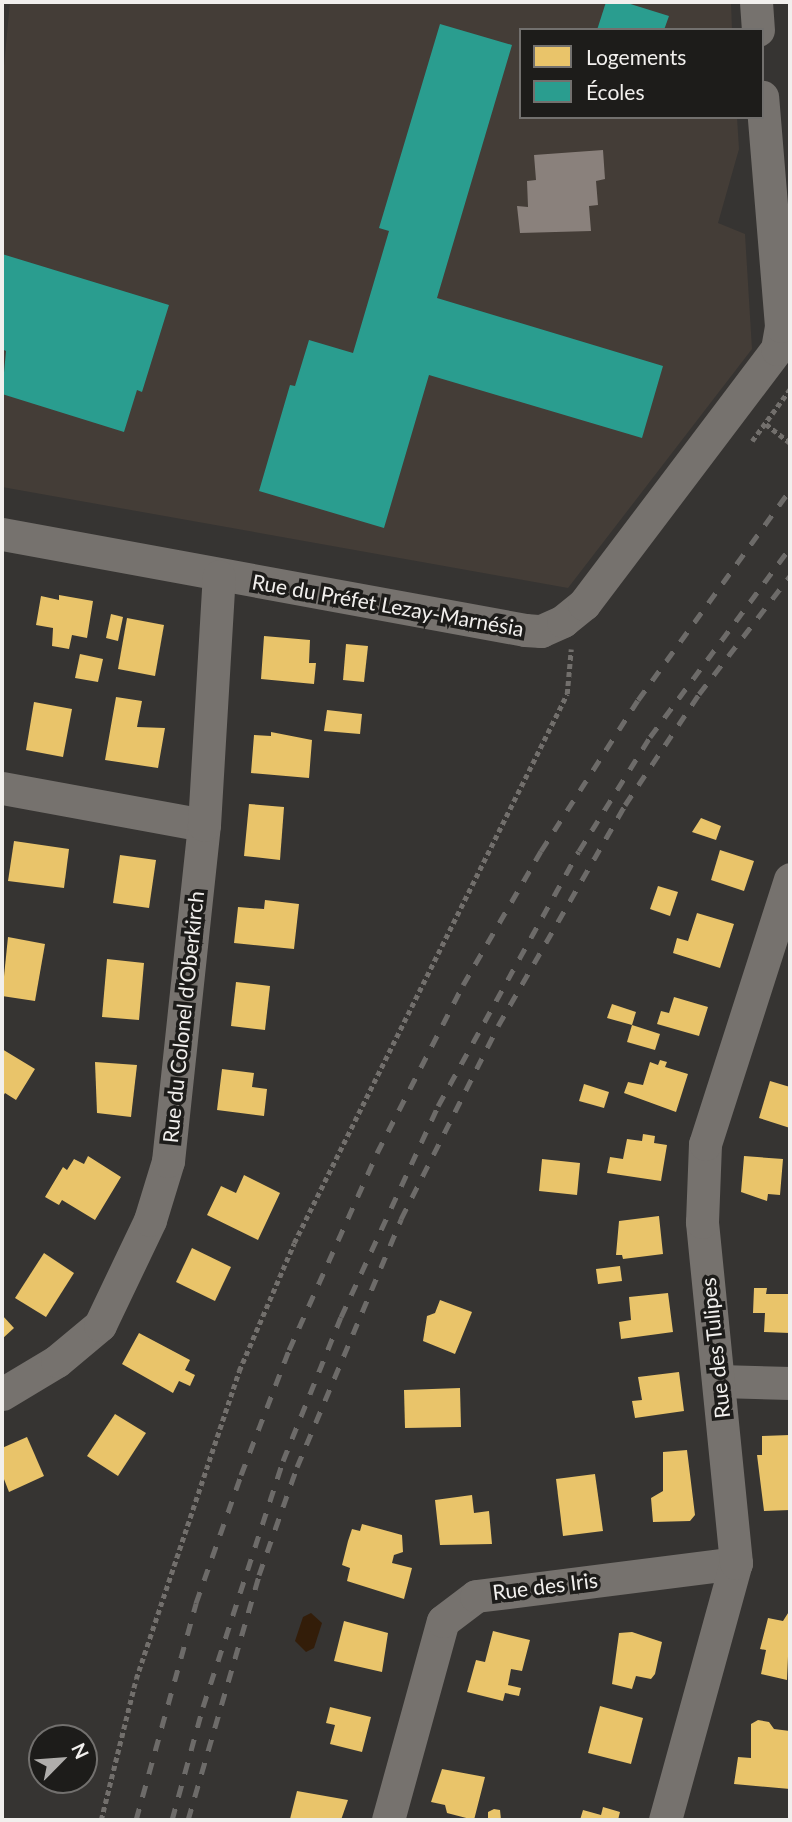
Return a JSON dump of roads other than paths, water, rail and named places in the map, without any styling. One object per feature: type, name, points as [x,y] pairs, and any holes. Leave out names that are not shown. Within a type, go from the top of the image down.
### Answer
[{"type":"street","points":[[756,2],[758,28]]},
{"type":"street","name":"Rue du Préfet Lezay-Marnésia","points":[[2,534],[524,630],[541,631],[563,621],[584,604],[771,360],[785,314],[764,116]]},
{"type":"street","name":"Rue du Colonel d'Oberkirch","points":[[2,1394],[57,1361],[100,1325],[150,1220],[168,1161],[204,825],[219,576]]},
{"type":"street","points":[[2,788],[204,825]]},
{"type":"street","name":"Rue des Tulipes","points":[[666,1820],[736,1563],[702,1222],[705,1144],[790,879]]},
{"type":"street","points":[[719,1381],[790,1383]]},
{"type":"street","name":"Rue des Iris","points":[[388,1820],[443,1621],[476,1596],[736,1563]]},
{"type":"railway","points":[[136,1820],[196,1603],[241,1475],[289,1350],[377,1153],[463,985],[541,851],[638,700],[790,490]]},
{"type":"railway","points":[[172,1820],[203,1707],[283,1461],[341,1317],[438,1106],[579,851],[650,737],[790,548]]},
{"type":"railway","points":[[188,1820],[259,1575],[297,1467],[401,1219],[498,1026],[625,805],[699,694],[790,576]]}]
